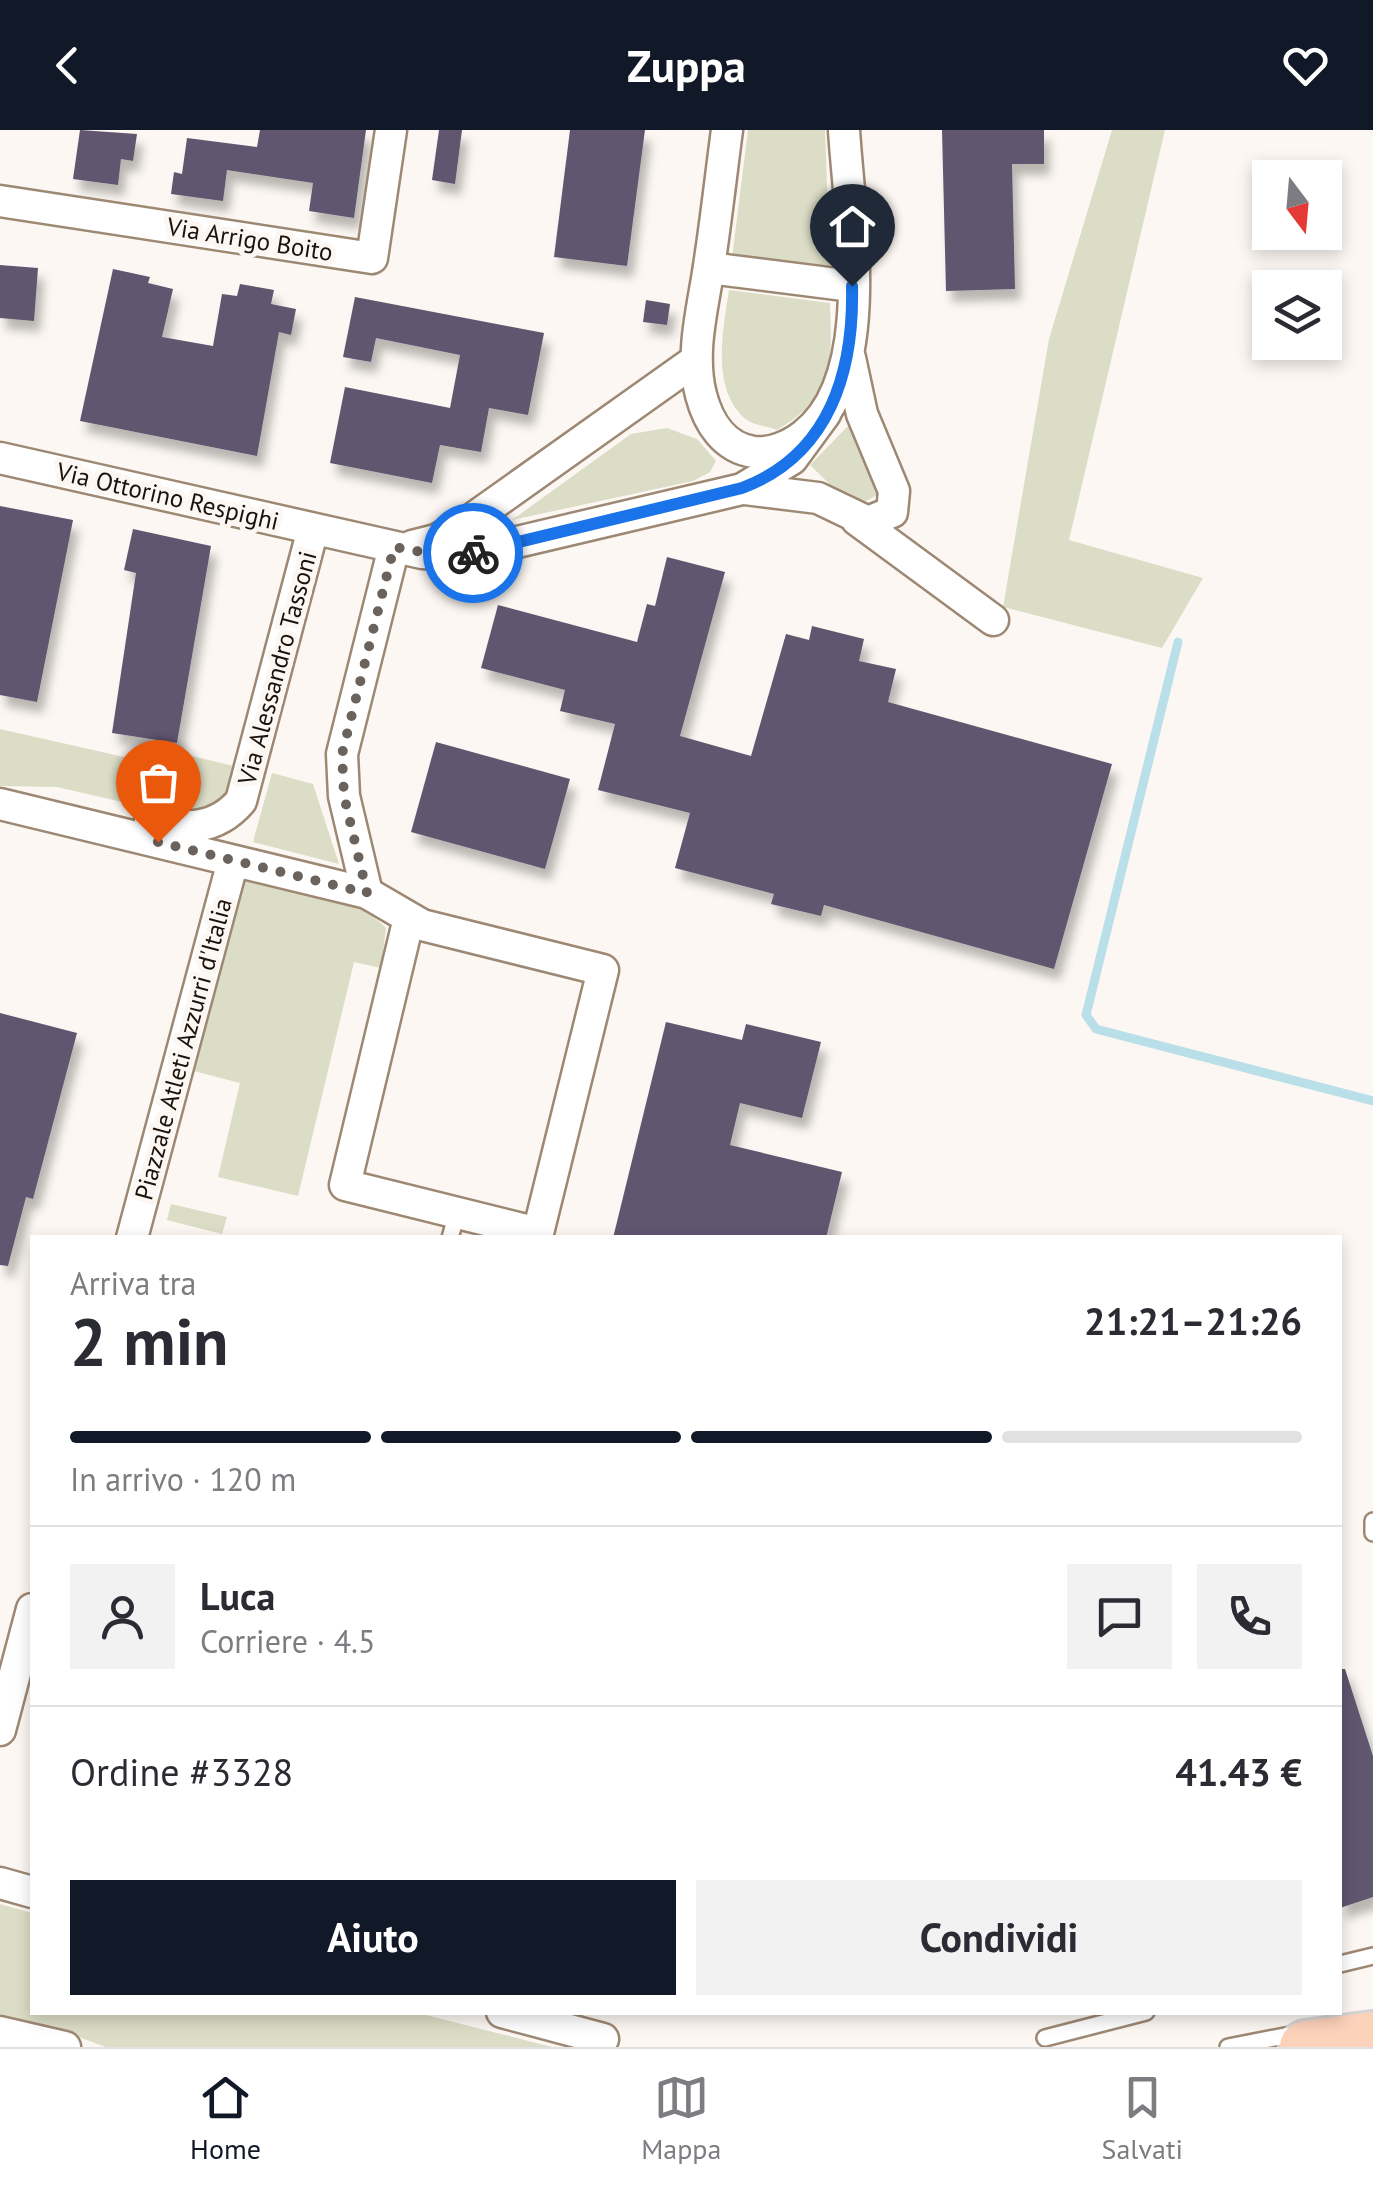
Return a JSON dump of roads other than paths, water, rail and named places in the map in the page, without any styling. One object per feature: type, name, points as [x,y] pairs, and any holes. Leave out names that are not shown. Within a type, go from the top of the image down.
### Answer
[{"type":"highway","points":[[1306,2047],[1373,2038]]},
{"type":"street","name":"Via Arrigo Boito","points":[[0,201],[372,258],[391,130]]},
{"type":"street","points":[[727,130],[696,360],[706,408],[722,438],[733,446],[761,452],[786,446],[825,414],[845,378],[850,358],[852,286],[844,130]]},
{"type":"street","points":[[709,268],[852,286]]},
{"type":"street","points":[[850,358],[862,414],[896,502],[882,520],[856,520]]},
{"type":"street","name":"Via Ottorino Respighi","points":[[394,547],[424,545],[452,533],[696,360]]},
{"type":"street","name":"Via Ottorino Respighi","points":[[0,458],[394,547],[462,555],[761,481],[792,459],[825,414]]},
{"type":"street","name":"Via Ottorino Respighi","points":[[742,488],[784,490],[818,498],[856,520],[992,620]]},
{"type":"street","name":"Via Alessandro Tassoni","points":[[4,805],[64,801],[186,828],[210,824],[234,809],[254,766],[313,529]]},
{"type":"street","points":[[394,547],[342,754],[344,796],[367,893],[422,925],[604,970],[538,1233],[454,1225],[345,1185],[409,918]]},
{"type":"street","name":"Via Alessandro Tassoni","points":[[4,805],[367,893]]},
{"type":"street","name":"Piazzale Atleti Azzurri d'Italia","points":[[133,1235],[233,860]]},
{"type":"street","points":[[0,1730],[30,1617]]},
{"type":"street","points":[[0,1883],[30,1891]]},
{"type":"street","points":[[514,2015],[604,2038]]},
{"type":"street","points":[[0,2032],[65,2047]]},
{"type":"lane","points":[[1373,1521],[1373,1533]]},
{"type":"lane","points":[[1342,1964],[1373,1956]]},
{"type":"lane","points":[[1044,2038],[1125,2015]]},
{"type":"lane","points":[[1228,2047],[1373,2022]]},
{"type":"waterway","points":[[1178,642],[1086,1015],[1096,1029],[1373,1101]]}]
